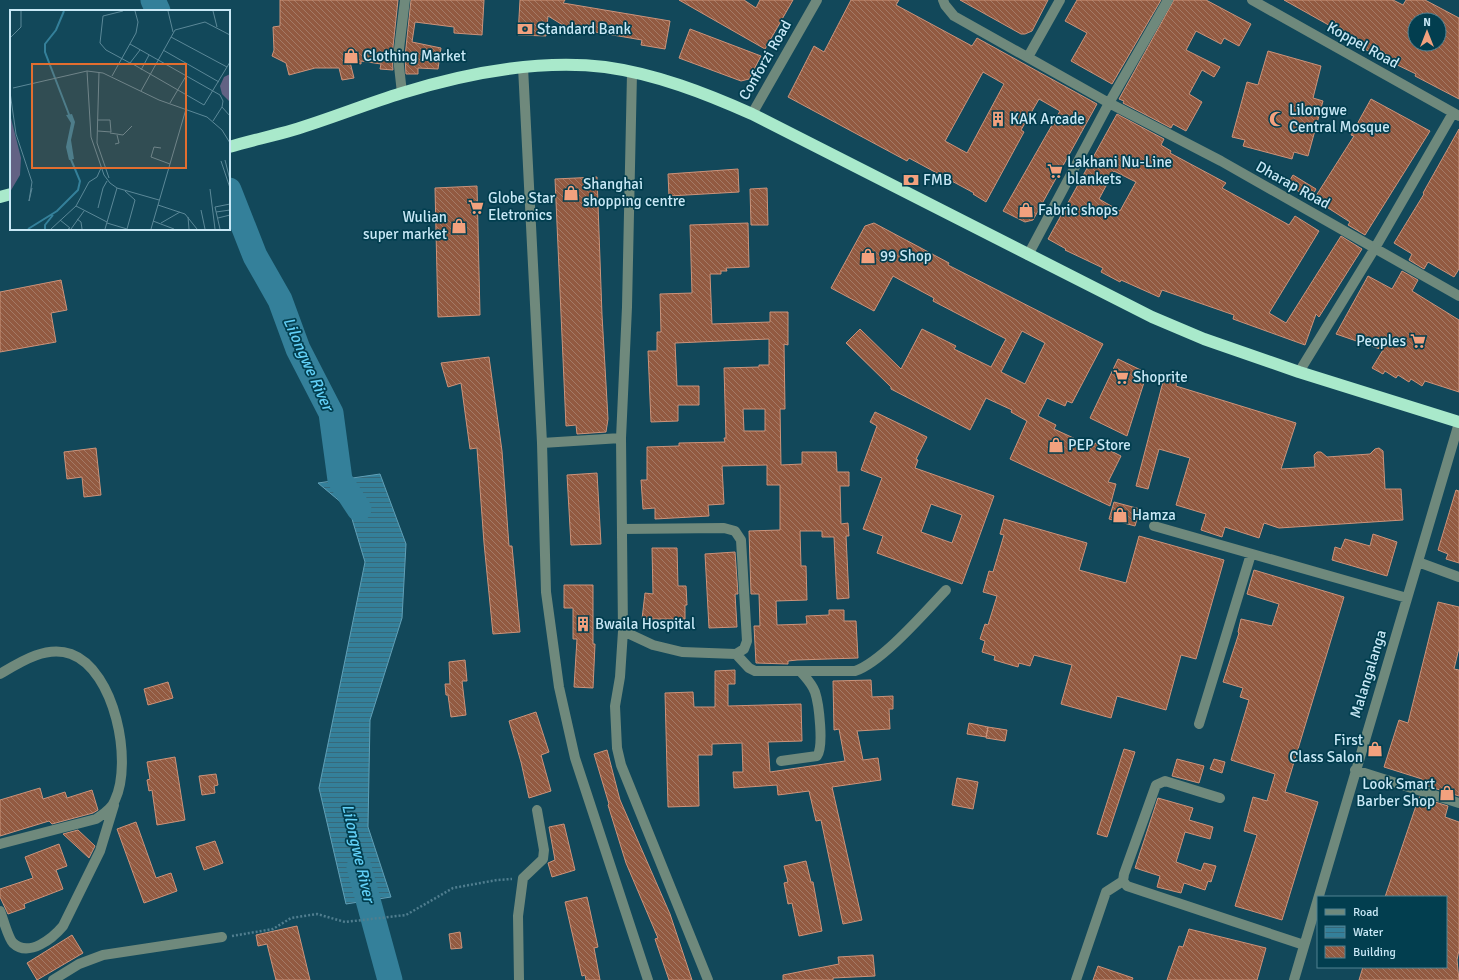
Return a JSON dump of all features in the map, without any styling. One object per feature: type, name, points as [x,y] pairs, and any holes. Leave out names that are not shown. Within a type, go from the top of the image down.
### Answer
[{"type":"highway","points":[[230,147],[294,130],[402,93],[456,79],[523,67],[552,64],[580,65],[632,73],[674,83],[709,95],[752,114],[1152,317],[1204,339],[1299,372],[1459,423]]},
{"type":"highway","points":[[0,196],[10,194]]},
{"type":"street","points":[[402,93],[398,57],[405,0]]},
{"type":"street","name":"Conforzi Road","points":[[752,114],[817,0]]},
{"type":"street","name":"Dharap Road","points":[[943,0],[954,16],[1110,103],[1221,161],[1459,296]]},
{"type":"street","points":[[1028,57],[1060,0]]},
{"type":"street","points":[[1028,255],[1110,103],[1168,0]]},
{"type":"street","name":"Koppel Road","points":[[1252,0],[1456,114]]},
{"type":"street","points":[[523,67],[542,443],[546,592],[559,687],[567,728],[575,758],[648,980]]},
{"type":"street","points":[[632,73],[627,307],[621,438],[623,631],[620,677],[615,706],[617,748],[621,765],[708,980]]},
{"type":"street","points":[[1299,372],[1456,114]]},
{"type":"street","name":"Malangalanga","points":[[1318,896],[1459,423]]},
{"type":"street","points":[[542,443],[621,438]]},
{"type":"street","points":[[1154,526],[1407,598]]},
{"type":"street","points":[[622,529],[724,528],[735,531],[741,540],[748,641],[744,649],[736,654],[682,652],[668,650],[623,631]]},
{"type":"street","points":[[1200,724],[1252,554]]},
{"type":"street","points":[[1418,562],[1459,577]]},
{"type":"street","points":[[736,654],[749,668],[755,671],[855,671],[863,668],[897,641],[946,590]]},
{"type":"street","points":[[0,674],[35,655],[52,652],[71,654],[88,665],[105,687],[120,732],[123,766],[121,784],[100,851],[63,926],[55,936],[35,947],[22,948],[12,942],[0,911]]},
{"type":"street","points":[[781,761],[816,756],[821,749],[818,705],[809,681],[801,672]]},
{"type":"street","points":[[1355,770],[1459,803]]},
{"type":"street","points":[[1076,980],[1106,892],[1123,881],[1124,874],[1156,785],[1165,781],[1220,798]]},
{"type":"street","points":[[0,844],[96,819],[106,812],[115,802]]},
{"type":"street","points":[[519,980],[518,916],[523,878],[543,859],[544,850],[537,810]]},
{"type":"street","points":[[1123,881],[1128,886],[1304,945]]},
{"type":"street","name":"Malangalanga","points":[[1294,980],[1317,900]]},
{"type":"street","points":[[53,980],[78,964],[103,955],[222,937]]},
{"type":"path","points":[[222,937],[242,936],[273,929],[291,918],[317,914],[345,922],[406,915],[453,888],[497,880],[523,878]]},
{"type":"water","points":[[380,474],[406,544],[402,618],[370,720],[368,827],[391,897],[346,904],[319,788],[365,562],[349,509],[318,483]]},
{"type":"building","points":[[280,0],[398,0],[392,56],[393,70],[380,69],[381,64],[361,61],[361,64],[350,62],[354,78],[342,80],[339,68],[315,68],[289,75],[286,63],[272,56],[274,50],[273,27],[280,26]]},
{"type":"building","points":[[411,0],[484,0],[482,35],[454,33],[454,27],[415,22],[412,42],[441,48],[438,69],[418,68],[418,74],[406,74],[405,57]]},
{"type":"building","points":[[520,0],[565,0],[563,3],[670,21],[665,49],[641,45],[642,40],[566,27],[548,16],[546,36],[518,35]]},
{"type":"building","points":[[679,0],[744,0],[756,8],[760,0],[793,0],[765,49]]},
{"type":"building","points":[[851,0],[899,0],[896,5],[972,46],[977,38],[1097,104],[1033,220],[1025,222],[1003,211],[1060,111],[1039,99],[1021,130],[1024,132],[986,202],[973,194],[974,193],[909,158],[907,161],[788,97],[814,46],[824,52]],"holes":[[[983,72],[1004,84],[967,153],[945,141]]]},
{"type":"building","points":[[960,0],[1048,0],[1032,31],[1021,34]]},
{"type":"building","points":[[1077,0],[1161,0],[1112,84],[1071,61],[1087,33],[1065,21]]},
{"type":"building","points":[[1174,0],[1206,0],[1251,24],[1239,46],[1224,38],[1221,44],[1196,31],[1186,50],[1220,67],[1214,77],[1202,70],[1189,94],[1202,102],[1186,131],[1173,124],[1171,128],[1123,103],[1124,101],[1119,99]]},
{"type":"building","points":[[1284,0],[1393,0],[1403,5],[1406,0],[1425,0],[1459,18],[1459,99],[1415,76],[1416,74],[1358,46],[1359,42]]},
{"type":"building","points":[[690,29],[761,56],[749,79],[741,81],[679,58]]},
{"type":"building","name":"Lilongwe Central Mosque","points":[[1268,51],[1321,66],[1313,98],[1323,101],[1308,156],[1294,152],[1292,159],[1243,146],[1245,140],[1232,137],[1247,82],[1258,85]]},
{"type":"building","points":[[1371,99],[1430,131],[1365,235],[1348,225],[1350,222],[1314,199],[1354,136],[1351,135]]},
{"type":"building","points":[[1117,114],[1164,139],[1161,145],[1171,151],[1170,153],[1226,183],[1222,188],[1289,225],[1295,216],[1319,231],[1269,313],[1286,323],[1341,236],[1362,249],[1319,317],[1316,314],[1305,345],[1233,319],[1234,315],[1162,290],[1159,297],[1121,280],[1120,282],[1101,272],[1103,268],[1065,250],[1066,249],[1048,239]],"holes":[[[1114,171],[1136,182],[1120,211],[1099,199]]]},
{"type":"building","points":[[1459,129],[1459,269],[1454,277],[1428,262],[1424,269],[1409,260],[1412,254],[1394,243],[1424,194],[1423,193]]},
{"type":"building","points":[[738,169],[739,192],[669,196],[668,174]]},
{"type":"building","points":[[1293,175],[1316,189],[1311,198],[1287,185]]},
{"type":"building","points":[[597,177],[602,315],[608,419],[606,432],[577,434],[576,425],[566,426],[555,179]]},
{"type":"building","points":[[477,186],[480,315],[438,317],[435,188]]},
{"type":"building","points":[[767,188],[768,225],[751,225],[750,189]]},
{"type":"building","points":[[748,223],[749,267],[726,268],[727,271],[721,271],[721,274],[710,274],[712,324],[770,322],[770,312],[788,312],[788,345],[784,344],[785,409],[780,409],[781,465],[802,464],[802,452],[836,452],[837,472],[849,472],[849,486],[840,486],[841,524],[848,523],[849,536],[846,536],[849,598],[837,599],[834,537],[822,537],[822,531],[800,531],[801,566],[806,566],[807,600],[776,601],[777,625],[807,624],[806,616],[829,615],[829,610],[844,610],[844,621],[856,621],[858,658],[797,660],[788,661],[788,664],[756,663],[754,626],[760,626],[759,594],[751,594],[749,531],[780,530],[780,485],[767,485],[767,465],[722,466],[724,504],[708,505],[709,516],[655,519],[655,508],[643,509],[641,480],[647,480],[647,447],[679,446],[679,443],[725,442],[724,368],[759,367],[759,365],[769,365],[769,339],[675,343],[677,386],[699,386],[699,405],[678,405],[678,421],[651,422],[648,351],[657,351],[657,332],[661,332],[660,294],[692,293],[690,225]],"holes":[[[743,409],[765,409],[765,431],[744,431]]]},
{"type":"building","points":[[874,223],[949,263],[948,265],[1103,344],[1072,403],[1067,401],[1065,406],[1047,398],[1038,416],[1056,425],[1054,429],[1093,447],[1095,443],[1121,456],[1108,482],[1116,484],[1110,506],[1010,459],[1027,421],[1011,412],[1012,410],[986,398],[970,430],[891,389],[891,387],[846,343],[860,329],[901,369],[922,329],[956,346],[954,349],[991,367],[1006,339],[933,301],[934,298],[893,276],[874,311],[831,288],[865,226]],"holes":[[[1022,331],[1045,343],[1025,384],[1001,372]]]},
{"type":"building","points":[[1402,271],[1418,280],[1412,291],[1459,320],[1459,392],[1425,381],[1422,386],[1411,379],[1409,382],[1398,375],[1396,378],[1385,371],[1383,374],[1372,368],[1383,350],[1336,334],[1368,276],[1392,289]]},
{"type":"building","points":[[61,280],[67,310],[51,313],[56,342],[0,352],[0,292]]},
{"type":"building","points":[[489,357],[502,451],[509,546],[512,546],[520,632],[493,634],[477,448],[470,449],[461,383],[448,387],[441,363]]},
{"type":"building","points":[[1118,359],[1147,373],[1127,436],[1090,418]]},
{"type":"building","points":[[1164,378],[1177,381],[1176,386],[1296,423],[1281,469],[1315,467],[1314,455],[1317,452],[1321,452],[1327,457],[1370,454],[1375,449],[1379,448],[1383,451],[1385,489],[1401,489],[1403,520],[1279,528],[1264,523],[1259,538],[1225,527],[1222,537],[1201,530],[1206,514],[1176,505],[1190,458],[1159,449],[1148,489],[1136,486]]},
{"type":"building","points":[[875,412],[927,437],[916,459],[918,460],[915,468],[994,496],[962,584],[877,553],[883,536],[863,529],[882,478],[861,470],[877,426],[870,422]],"holes":[[[931,504],[962,515],[952,543],[921,532]]]},
{"type":"building","points":[[96,448],[101,495],[84,497],[82,477],[67,479],[64,452]]},
{"type":"building","points":[[597,473],[601,544],[571,545],[567,475]]},
{"type":"building","points":[[1456,490],[1459,491],[1459,563],[1446,559],[1448,554],[1438,550]]},
{"type":"building","points":[[1114,502],[1140,509],[1135,526],[1109,519]]},
{"type":"building","points":[[1004,519],[1087,543],[1079,570],[1126,583],[1139,536],[1224,560],[1196,659],[1181,655],[1166,710],[1117,696],[1111,718],[1061,704],[1072,665],[1034,655],[1030,666],[1019,663],[1018,667],[994,660],[995,656],[982,652],[985,641],[980,639],[985,624],[988,625],[997,596],[983,592],[989,571],[993,572],[1004,535],[1000,534]]},
{"type":"building","points":[[1373,534],[1397,542],[1387,576],[1332,560],[1335,547],[1341,549],[1345,539],[1370,546]]},
{"type":"building","points":[[652,548],[677,548],[678,586],[686,586],[687,605],[685,605],[685,619],[642,619],[645,593],[653,594]]},
{"type":"building","points":[[735,552],[738,594],[735,594],[737,627],[709,628],[705,554]]},
{"type":"building","points":[[1254,570],[1344,597],[1285,792],[1318,802],[1282,920],[1235,906],[1257,835],[1244,831],[1253,797],[1267,801],[1275,774],[1231,760],[1249,700],[1240,697],[1243,688],[1223,682],[1239,633],[1241,619],[1272,626],[1279,604],[1247,594]]},
{"type":"building","points":[[564,585],[593,585],[593,644],[595,644],[593,688],[574,687],[577,639],[573,639],[573,608],[564,608]]},
{"type":"building","points":[[1438,602],[1459,607],[1459,648],[1454,669],[1459,670],[1459,796],[1421,784],[1422,779],[1384,767],[1399,720],[1408,723]]},
{"type":"building","points":[[465,660],[467,681],[462,681],[466,715],[451,717],[445,684],[450,684],[449,662]]},
{"type":"building","points":[[735,670],[735,684],[728,684],[728,706],[801,704],[802,741],[768,742],[770,772],[845,761],[839,729],[834,730],[833,681],[871,680],[872,697],[893,696],[893,709],[889,709],[890,729],[857,731],[863,760],[878,758],[881,780],[832,787],[862,920],[843,924],[821,820],[816,821],[809,791],[778,795],[777,785],[734,788],[733,772],[743,772],[742,743],[712,744],[712,755],[698,755],[699,806],[668,807],[665,693],[693,692],[694,707],[715,707],[715,671]]},
{"type":"building","points":[[168,682],[173,698],[148,705],[144,689]]},
{"type":"building","points":[[536,712],[549,752],[541,755],[551,791],[529,798],[521,762],[509,721]]},
{"type":"building","points":[[969,723],[988,727],[986,737],[967,734]]},
{"type":"building","points":[[988,727],[1007,730],[1005,741],[986,738]]},
{"type":"building","points":[[1124,749],[1135,752],[1107,837],[1097,834]]},
{"type":"building","points":[[607,750],[620,800],[670,914],[692,980],[669,980],[655,939],[658,938],[626,863],[594,754]]},
{"type":"building","points":[[175,757],[185,820],[157,825],[152,790],[149,791],[147,780],[150,779],[147,762]]},
{"type":"building","points":[[1177,759],[1204,766],[1199,783],[1172,776]]},
{"type":"building","points":[[1214,759],[1225,762],[1222,773],[1210,769]]},
{"type":"building","points":[[216,774],[218,785],[214,786],[215,793],[202,795],[199,776]]},
{"type":"building","points":[[957,778],[978,782],[973,809],[952,805]]},
{"type":"building","points":[[40,788],[43,799],[65,792],[67,798],[92,790],[98,810],[93,813],[52,824],[49,821],[0,836],[0,800]]},
{"type":"building","points":[[1419,797],[1448,806],[1445,817],[1459,822],[1459,950],[1457,960],[1459,980],[1359,980],[1363,968],[1447,968],[1447,896],[1385,896]]},
{"type":"building","points":[[1158,798],[1193,808],[1189,820],[1213,827],[1210,839],[1185,832],[1176,862],[1201,871],[1204,863],[1216,866],[1211,882],[1208,881],[1205,890],[1184,883],[1181,893],[1157,887],[1160,876],[1135,868]]},
{"type":"building","points":[[136,822],[156,878],[171,873],[177,891],[144,903],[117,829]]},
{"type":"building","points":[[564,824],[575,870],[552,877],[548,863],[555,860],[549,827]]},
{"type":"building","points":[[78,830],[95,846],[89,858],[63,834]]},
{"type":"building","points":[[215,841],[223,863],[204,870],[196,847]]},
{"type":"building","points":[[59,844],[67,866],[56,870],[63,889],[24,904],[25,908],[8,914],[0,897],[0,889],[33,878],[25,857]]},
{"type":"building","points":[[806,861],[811,882],[813,882],[822,931],[799,936],[792,903],[788,904],[784,883],[788,882],[784,866]]},
{"type":"building","points":[[587,897],[598,947],[594,948],[600,980],[586,980],[585,975],[582,976],[565,902]]},
{"type":"building","points":[[297,926],[310,980],[276,980],[267,944],[258,946],[256,935]]},
{"type":"building","points":[[1189,929],[1266,948],[1257,980],[1167,980],[1179,946],[1183,947]]},
{"type":"building","points":[[460,932],[462,948],[451,949],[449,934]]},
{"type":"building","points":[[72,935],[83,953],[37,980],[27,963]]},
{"type":"building","points":[[873,955],[875,976],[833,978],[833,980],[783,980],[783,975],[839,964],[838,957]]},
{"type":"building","points":[[1098,966],[1133,978],[1132,980],[1093,980]]},
{"type":"waterway","name":"Lilongwe River","points":[[153,0],[158,10]]},
{"type":"waterway","name":"Lilongwe River","points":[[230,193],[255,256],[280,300],[298,349],[331,413],[340,480],[359,509]]},
{"type":"waterway","name":"Lilongwe River","points":[[359,867],[390,980]]},
{"type":"place","name":"Standard Bank","points":[[525,29]]},
{"type":"place","name":"Clothing Market","points":[[351,56]]},
{"type":"place","name":"KAK Arcade","points":[[998,119]]},
{"type":"place","name":"Lilongwe Central Mosque","points":[[1277,119]]},
{"type":"place","name":"Lakhani Nu-Line blankets","points":[[1055,171]]},
{"type":"place","name":"FMB","points":[[911,180]]},
{"type":"place","name":"Shanghai shopping centre","points":[[571,193]]},
{"type":"place","name":"Globe Star Eletronics","points":[[476,207]]},
{"type":"place","name":"Fabric shops","points":[[1026,210]]},
{"type":"place","name":"Wulian super market","points":[[459,226]]},
{"type":"place","name":"99 Shop","points":[[868,256]]},
{"type":"place","name":"Peoples","points":[[1418,341]]},
{"type":"place","name":"Shoprite","points":[[1121,377]]},
{"type":"place","name":"PEP Store","points":[[1056,445]]},
{"type":"place","name":"Hamza","points":[[1120,515]]},
{"type":"place","name":"Bwaila Hospital","points":[[583,624]]},
{"type":"place","name":"First Class Salon","points":[[1375,749]]},
{"type":"place","name":"Look Smart Barber Shop","points":[[1447,793]]}]
